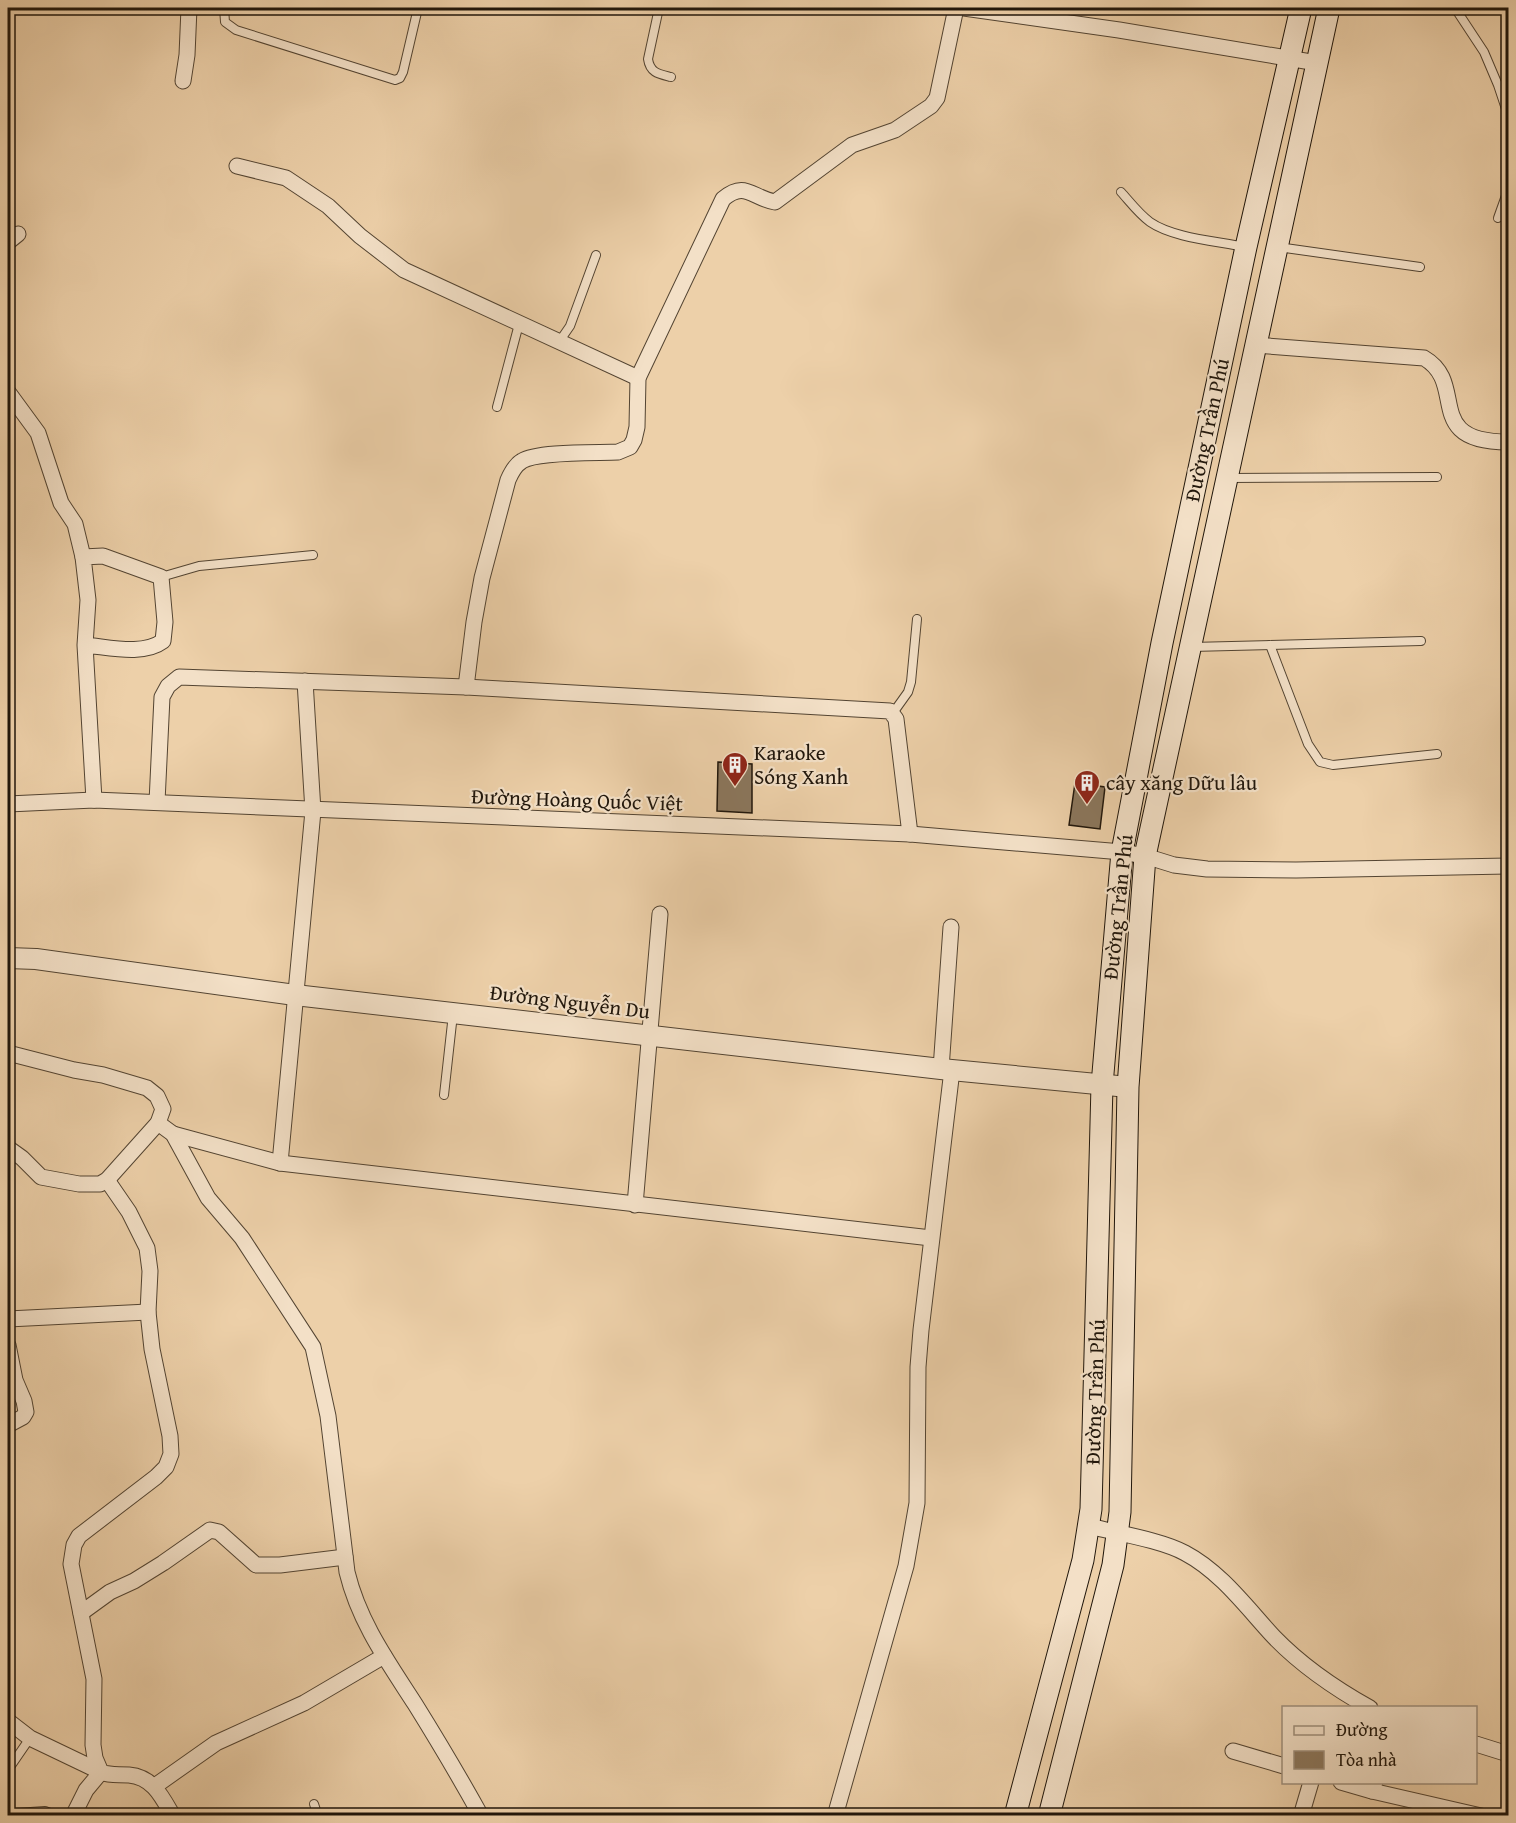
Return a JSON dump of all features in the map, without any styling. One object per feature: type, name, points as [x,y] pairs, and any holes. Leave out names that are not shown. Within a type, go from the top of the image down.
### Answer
[{"type":"main road","name":"Đường Trần Phú","points":[[1015,1815],[1083,1560],[1089,1526],[1102,1085],[1122,852],[1167,620],[1246,247],[1301,8]]},
{"type":"main road","name":"Đường Trần Phú","points":[[1049,1815],[1113,1565],[1120,1512],[1128,1087],[1145,856],[1329,8]]},
{"type":"street","points":[[183,81],[187,56],[189,8]]},
{"type":"street","points":[[466,687],[482,578],[508,480],[513,470],[523,460],[538,456],[618,452],[630,447],[637,427],[638,378],[723,199],[733,191],[742,189],[775,202],[852,145],[895,130],[931,106],[936,98],[956,8]]},
{"type":"street","points":[[964,8],[1317,63]]},
{"type":"street","points":[[237,166],[286,178],[328,206],[360,236],[404,270],[638,378]]},
{"type":"street","points":[[1255,345],[1424,358],[1434,363],[1442,375],[1451,416],[1460,428],[1472,438],[1488,442],[1509,442]]},
{"type":"street","points":[[8,392],[38,433],[61,503],[75,524],[83,557],[88,600],[85,645],[94,800]]},
{"type":"street","points":[[83,557],[103,556],[161,577],[165,622],[164,641],[156,647],[144,649],[85,645]]},
{"type":"street","points":[[157,802],[162,697],[168,686],[179,677],[466,687],[886,710],[893,713],[896,719],[910,834]]},
{"type":"street","points":[[280,1164],[313,811],[305,681]]},
{"type":"street","name":"Đường Hoàng Quốc Việt","points":[[8,804],[94,800],[157,802],[313,811],[910,834],[1122,852],[1145,856],[1174,866],[1218,869],[1296,870],[1509,866]]},
{"type":"street","points":[[635,1205],[660,914]]},
{"type":"street","points":[[835,1815],[906,1566],[914,1523],[917,1493],[918,1367],[947,1070],[951,927]]},
{"type":"street","name":"Đường Nguyễn Du","points":[[8,958],[36,959],[295,995],[947,1070],[1128,1087]]},
{"type":"street","points":[[8,1053],[103,1075],[147,1088],[157,1096],[163,1109],[158,1123],[107,1180],[100,1184],[80,1184],[41,1177],[8,1148]]},
{"type":"street","points":[[158,1123],[173,1134],[280,1164],[931,1238]]},
{"type":"street","points":[[173,1134],[208,1198],[242,1238],[313,1347],[328,1416],[345,1557],[353,1597],[384,1656],[481,1815]]},
{"type":"street","points":[[101,1772],[94,1758],[94,1679],[71,1564],[74,1545],[79,1536],[156,1477],[166,1467],[171,1454],[170,1436],[152,1349],[148,1312],[150,1271],[147,1248],[129,1212],[107,1180]]},
{"type":"street","points":[[8,1319],[148,1312]]},
{"type":"street","points":[[8,1345],[15,1380],[26,1412],[23,1417],[8,1425]]},
{"type":"street","points":[[1089,1526],[1170,1547],[1200,1562],[1244,1602],[1276,1639],[1308,1667],[1368,1706]]},
{"type":"street","points":[[81,1613],[110,1592],[164,1563],[210,1530],[219,1532],[256,1565],[280,1565],[345,1557]]},
{"type":"street","points":[[155,1786],[216,1743],[304,1703],[384,1656]]},
{"type":"street","points":[[8,1721],[30,1738],[101,1772],[111,1776],[129,1775],[142,1778],[155,1786],[173,1815]]},
{"type":"street","points":[[1477,1744],[1509,1754]]},
{"type":"street","points":[[1233,1752],[1282,1765]]},
{"type":"street","points":[[73,1815],[86,1790],[101,1772]]},
{"type":"street","points":[[1301,1815],[1310,1784]]},
{"type":"street","points":[[1354,1784],[1481,1815]]},
{"type":"lane","points":[[224,8],[225,22],[236,30],[395,80],[400,78],[403,72],[418,8]]},
{"type":"lane","points":[[659,8],[648,59],[649,67],[655,73],[671,77]]},
{"type":"lane","points":[[1455,8],[1484,52],[1509,115]]},
{"type":"lane","points":[[1498,218],[1509,190]]},
{"type":"lane","points":[[1121,192],[1141,215],[1158,226],[1187,235],[1246,247]]},
{"type":"lane","points":[[1277,247],[1420,267]]},
{"type":"lane","points":[[559,342],[570,326],[596,255]]},
{"type":"lane","points":[[496,407],[519,324]]},
{"type":"lane","points":[[1227,478],[1437,477]]},
{"type":"lane","points":[[161,577],[199,566],[313,555]]},
{"type":"lane","points":[[893,713],[908,692],[913,675],[916,619]]},
{"type":"lane","points":[[1190,647],[1421,641]]},
{"type":"lane","points":[[1270,645],[1308,744],[1320,762],[1333,765],[1437,754]]},
{"type":"lane","points":[[444,1095],[453,1013]]},
{"type":"lane","points":[[8,1770],[30,1738]]},
{"type":"lane","points":[[314,1804],[318,1815]]},
{"type":"lane","points":[[16,1813],[45,1811],[58,1815]]},
{"type":"lane","points":[[1159,1813],[1178,1815]]},
{"type":"building","name":"Karaoke Sóng Xanh","points":[[718,762],[752,764],[752,813],[717,811]]},
{"type":"building","name":"cây xăng Dữu lâu","points":[[1075,783],[1105,787],[1100,829],[1069,825]]},
{"type":"place","name":"Karaoke Sóng Xanh","points":[[735,788]]},
{"type":"place","name":"cây xăng Dữu lâu","points":[[1087,806]]}]
